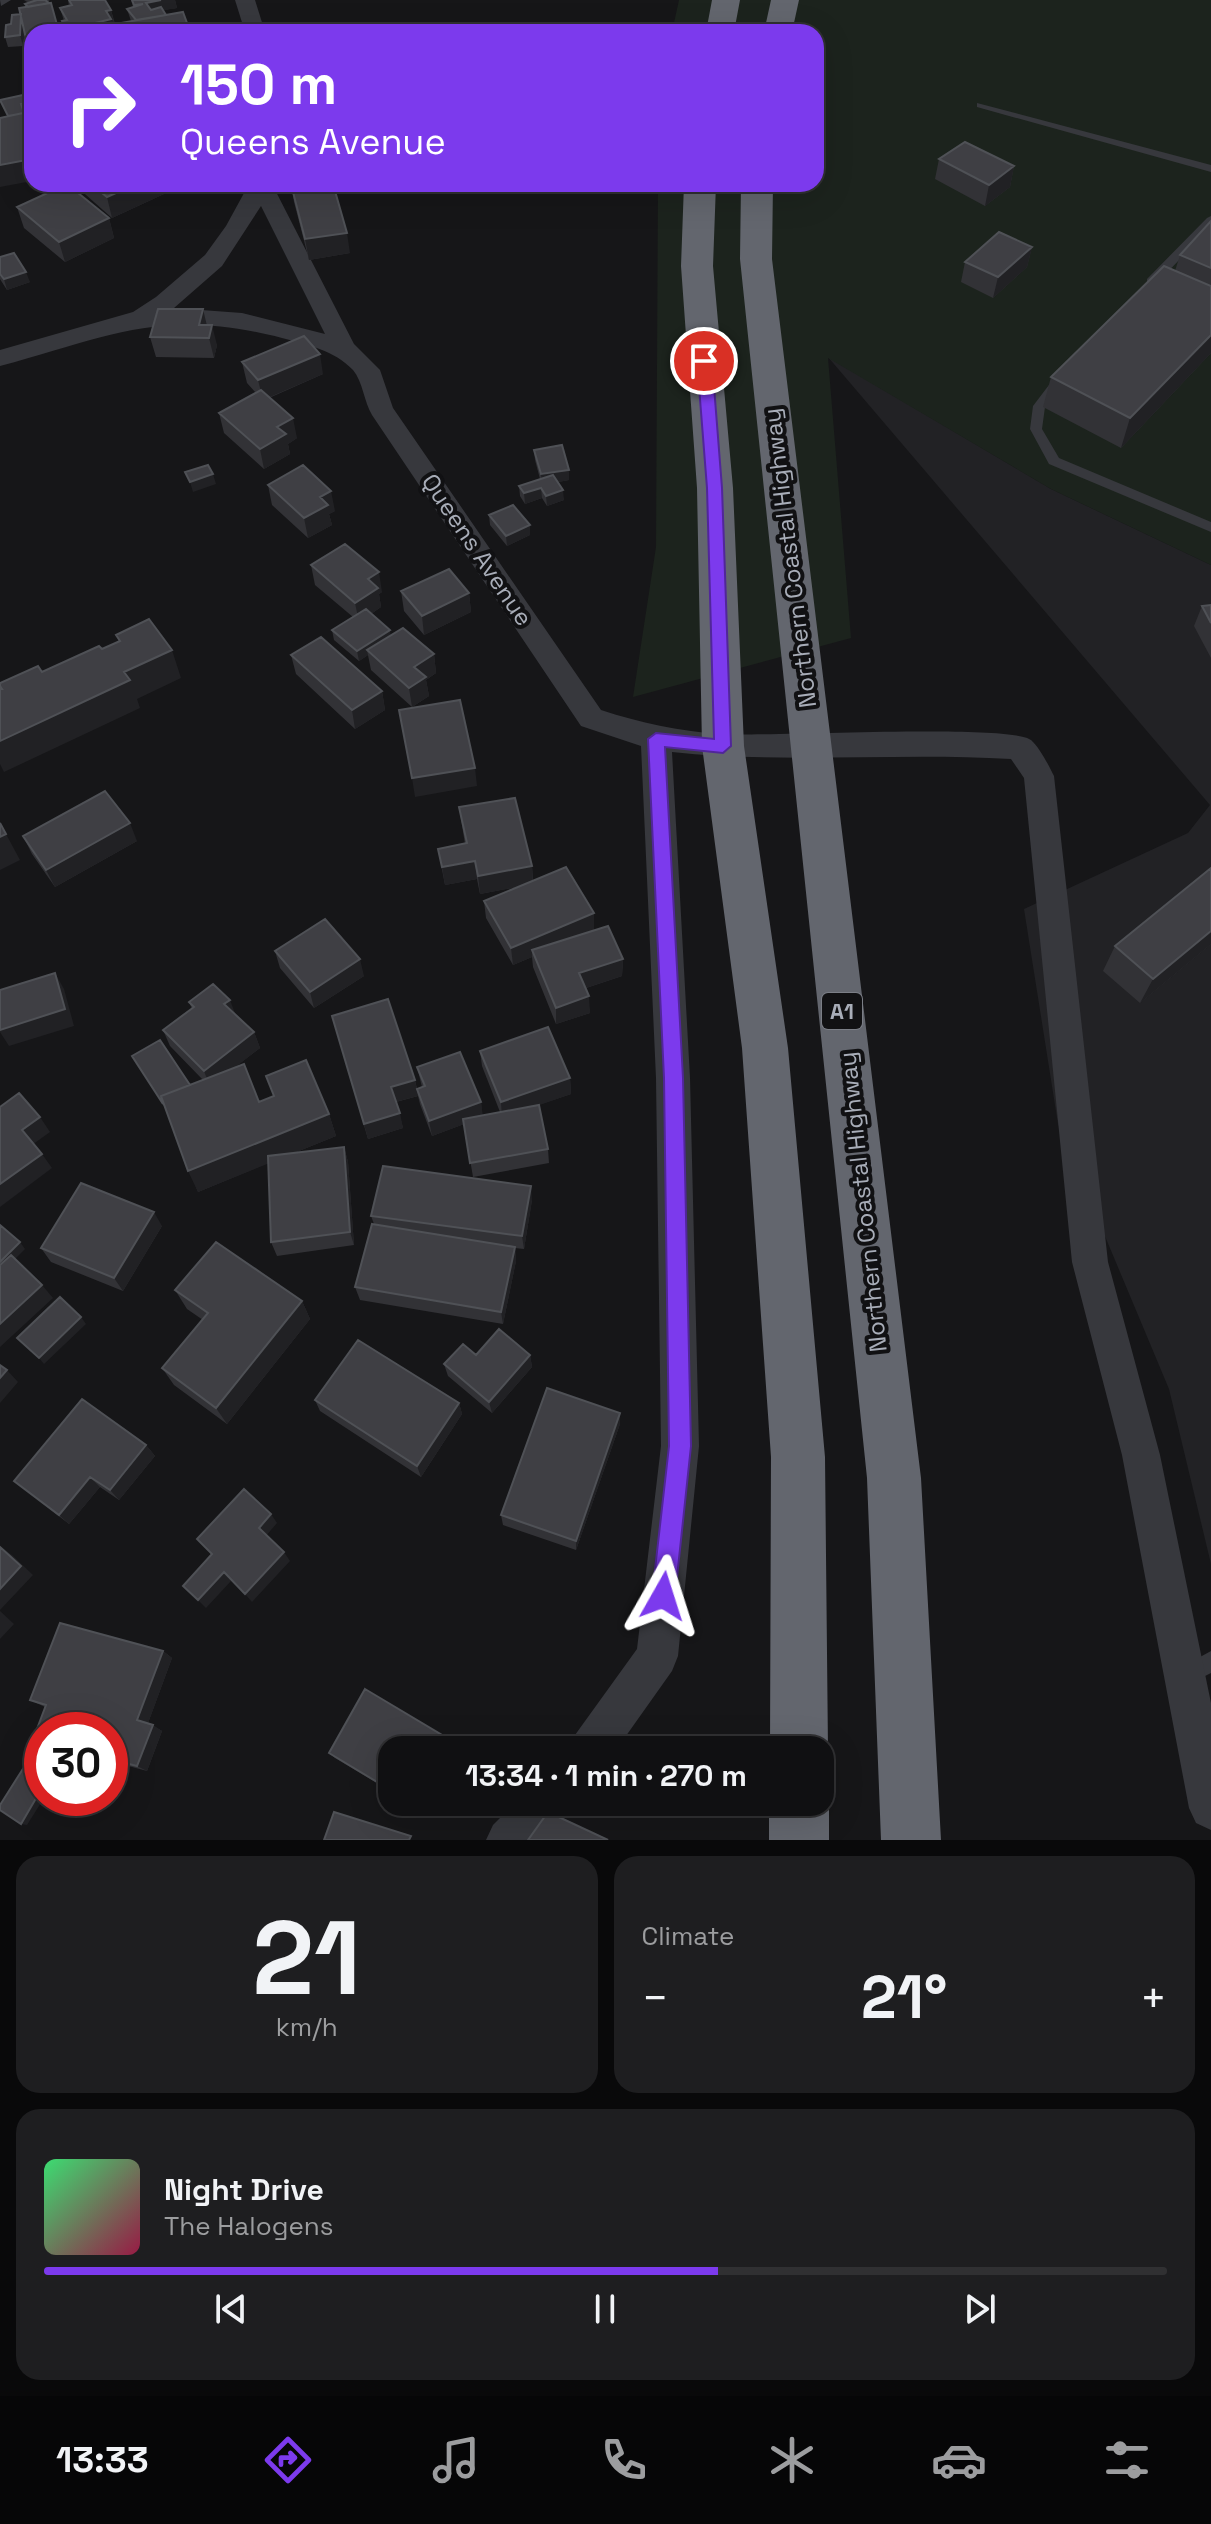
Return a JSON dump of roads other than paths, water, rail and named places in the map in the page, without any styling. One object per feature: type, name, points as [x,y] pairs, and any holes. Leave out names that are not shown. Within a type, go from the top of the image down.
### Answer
[{"type":"highway","points":[[722,24],[726,0]]},
{"type":"highway","points":[[780,24],[785,0]]},
{"type":"highway","points":[[700,192],[697,266],[715,488],[723,746],[765,1048],[798,1457],[799,1736]]},
{"type":"highway","name":"Northern Coastal Highway","points":[[757,192],[756,259],[894,1478],[911,1840]]},
{"type":"highway","points":[[799,1816],[799,1840]]},
{"type":"street","points":[[245,0],[252,24]]},
{"type":"street","points":[[0,358],[137,319],[171,301],[197,279],[236,234],[257,192]]},
{"type":"street","name":"Queens Avenue","points":[[265,192],[344,348],[367,370],[381,409],[591,718],[656,739],[723,746],[812,748],[958,744],[1020,748],[1039,776],[1090,1262],[1199,1668]]},
{"type":"street","points":[[137,319],[189,316],[246,319],[344,348]]},
{"type":"street","points":[[600,1736],[657,1656],[680,1446],[673,1078],[656,739]]},
{"type":"street","points":[[1199,1668],[1211,1808]]},
{"type":"street","points":[[508,1840],[533,1816]]},
{"type":"lane","points":[[981,105],[1211,169]]},
{"type":"lane","points":[[1139,294],[1211,220]]},
{"type":"lane","points":[[1066,373],[1039,406],[1036,429],[1054,461],[1211,527]]}]
